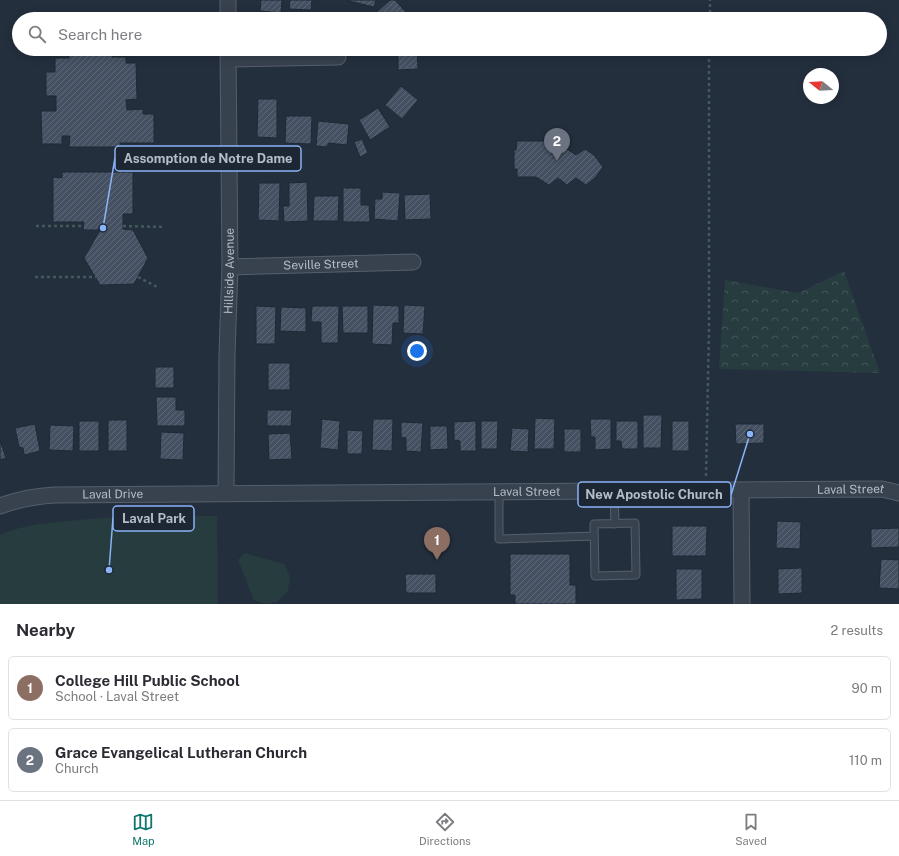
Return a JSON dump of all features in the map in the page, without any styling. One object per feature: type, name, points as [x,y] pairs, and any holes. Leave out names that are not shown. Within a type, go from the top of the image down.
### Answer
[{"type":"street","points":[[228,0],[228,12]]},
{"type":"street","name":"Hillside Avenue","points":[[226,493],[227,354],[230,267],[228,56]]},
{"type":"street","points":[[301,56],[338,57]]},
{"type":"street","name":"Seville Street","points":[[230,267],[413,262]]},
{"type":"street","name":"Laval Street","points":[[226,493],[882,489],[899,493]]},
{"type":"street","points":[[741,491],[742,604]]},
{"type":"street","name":"Laval Drive","points":[[0,506],[35,496],[55,494],[226,493]]},
{"type":"lane","points":[[614,491],[615,524]]},
{"type":"lane","points":[[499,492],[499,539],[594,536]]},
{"type":"lane","points":[[635,523],[636,575],[595,576],[594,524],[615,524],[635,523]]},
{"type":"path","points":[[710,0],[710,12]]},
{"type":"path","points":[[705,491],[709,330],[710,56]]},
{"type":"path","points":[[36,226],[83,226]]},
{"type":"path","points":[[123,226],[165,227]]},
{"type":"path","points":[[35,277],[96,277]]},
{"type":"path","points":[[138,277],[158,288]]},
{"type":"green space","points":[[844,271],[880,373],[719,369],[725,280],[798,293]]},
{"type":"green space","points":[[131,516],[217,516],[218,604],[0,604],[0,535],[16,529],[43,524]]},
{"type":"green space","points":[[244,553],[284,564],[290,577],[288,591],[277,602],[266,604],[254,600],[238,560]]},
{"type":"building","points":[[261,0],[282,0],[281,12],[260,11]]},
{"type":"building","points":[[290,0],[312,0],[311,10],[289,9]]},
{"type":"building","points":[[349,0],[376,0],[374,7]]},
{"type":"building","points":[[390,0],[395,0],[406,12],[377,12]]},
{"type":"building","points":[[69,56],[126,57],[126,63],[136,63],[137,99],[126,100],[127,110],[143,109],[143,114],[154,114],[154,143],[120,143],[120,147],[69,147],[70,136],[62,136],[62,144],[42,144],[41,111],[56,111],[56,96],[46,96],[46,72],[55,72],[55,58],[69,58]]},
{"type":"building","points":[[398,56],[417,56],[418,69],[398,70]]},
{"type":"building","points":[[401,86],[418,100],[402,119],[385,105]]},
{"type":"building","points":[[258,99],[277,99],[277,138],[257,137]]},
{"type":"building","points":[[378,108],[390,127],[370,140],[359,120]]},
{"type":"building","points":[[286,116],[312,116],[311,144],[285,143]]},
{"type":"building","points":[[318,121],[349,124],[347,145],[329,143],[326,147],[316,146]]},
{"type":"building","points":[[362,139],[368,153],[360,157],[354,142]]},
{"type":"building","points":[[517,141],[548,141],[548,148],[558,155],[567,149],[576,155],[585,149],[594,155],[603,167],[595,178],[586,185],[576,178],[567,185],[558,178],[549,185],[536,177],[517,177],[517,169],[514,169],[514,150],[516,150]]},
{"type":"building","points":[[62,172],[133,172],[133,214],[123,214],[123,229],[133,230],[148,258],[134,284],[100,285],[84,258],[100,230],[83,230],[84,222],[53,222],[53,177],[62,178]]},
{"type":"building","points":[[307,182],[308,221],[284,222],[283,206],[289,206],[289,183]]},
{"type":"building","points":[[259,183],[280,183],[279,221],[258,220]]},
{"type":"building","points":[[343,188],[361,188],[361,205],[369,205],[370,222],[343,222]]},
{"type":"building","points":[[382,192],[400,193],[398,221],[374,219],[375,199],[382,199]]},
{"type":"building","points":[[430,194],[431,219],[405,220],[404,195]]},
{"type":"building","points":[[314,196],[339,196],[338,221],[313,221]]},
{"type":"building","points":[[373,305],[399,306],[399,323],[393,323],[392,345],[372,344]]},
{"type":"building","points":[[404,305],[425,306],[423,334],[403,333]]},
{"type":"building","points":[[256,306],[276,307],[275,344],[256,344]]},
{"type":"building","points":[[312,306],[339,306],[338,343],[321,343],[321,322],[311,322]]},
{"type":"building","points":[[342,306],[368,306],[368,333],[343,333]]},
{"type":"building","points":[[281,307],[306,308],[306,332],[280,331]]},
{"type":"building","points":[[268,363],[290,363],[290,390],[268,390]]},
{"type":"building","points":[[155,367],[174,367],[174,388],[155,388]]},
{"type":"building","points":[[156,397],[176,397],[176,410],[185,410],[185,426],[157,426]]},
{"type":"building","points":[[267,410],[292,410],[291,426],[267,426]]},
{"type":"building","points":[[643,415],[662,415],[661,448],[643,448]]},
{"type":"building","points":[[535,418],[555,419],[554,449],[534,449]]},
{"type":"building","points":[[322,419],[340,421],[338,450],[320,448]]},
{"type":"building","points":[[373,419],[393,419],[392,451],[372,450]]},
{"type":"building","points":[[590,419],[611,419],[611,449],[595,450],[595,437],[591,437]]},
{"type":"building","points":[[108,420],[127,420],[127,451],[108,451]]},
{"type":"building","points":[[79,421],[99,421],[99,451],[79,451]]},
{"type":"building","points":[[476,421],[476,451],[460,451],[460,441],[454,440],[454,422]]},
{"type":"building","points":[[481,421],[498,421],[497,449],[481,449]]},
{"type":"building","points":[[616,421],[638,421],[638,449],[622,449],[621,441],[616,441]]},
{"type":"building","points":[[672,421],[689,421],[689,451],[672,451]]},
{"type":"building","points":[[401,422],[423,423],[421,452],[406,451],[406,438],[401,437]]},
{"type":"building","points":[[35,424],[40,451],[24,455],[23,448],[19,447],[15,428]]},
{"type":"building","points":[[735,424],[764,424],[764,443],[736,444]]},
{"type":"building","points":[[50,425],[74,426],[73,451],[49,450]]},
{"type":"building","points":[[430,426],[447,426],[448,449],[430,450]]},
{"type":"building","points":[[512,428],[529,429],[528,452],[510,451]]},
{"type":"building","points":[[564,429],[581,429],[581,452],[564,452]]},
{"type":"building","points":[[347,430],[363,431],[362,454],[347,454]]},
{"type":"building","points":[[161,432],[184,433],[183,460],[160,459]]},
{"type":"building","points":[[290,433],[292,459],[269,460],[268,434]]},
{"type":"building","points":[[0,440],[6,458],[0,460]]},
{"type":"building","points":[[777,521],[801,522],[800,549],[776,548]]},
{"type":"building","points":[[672,526],[707,526],[706,556],[672,556]]},
{"type":"building","points":[[899,528],[899,547],[871,548],[871,529]]},
{"type":"building","points":[[510,554],[570,554],[570,585],[576,585],[576,604],[515,604],[515,595],[510,595]]},
{"type":"building","points":[[881,559],[899,560],[899,589],[879,588]]},
{"type":"building","points":[[802,568],[802,593],[778,594],[778,569]]},
{"type":"building","points":[[676,569],[702,569],[702,599],[676,600]]},
{"type":"building","points":[[405,574],[436,574],[436,593],[406,593]]},
{"type":"place","name":"Grace Evangelical Lutheran Church","points":[[557,161]]},
{"type":"place","name":"Assomption de Notre Dame","points":[[103,228]]},
{"type":"place","name":"New Apostolic Church","points":[[750,434]]},
{"type":"place","name":"College Hill Public School","points":[[437,560]]},
{"type":"place","name":"Laval Park","points":[[109,570]]}]
